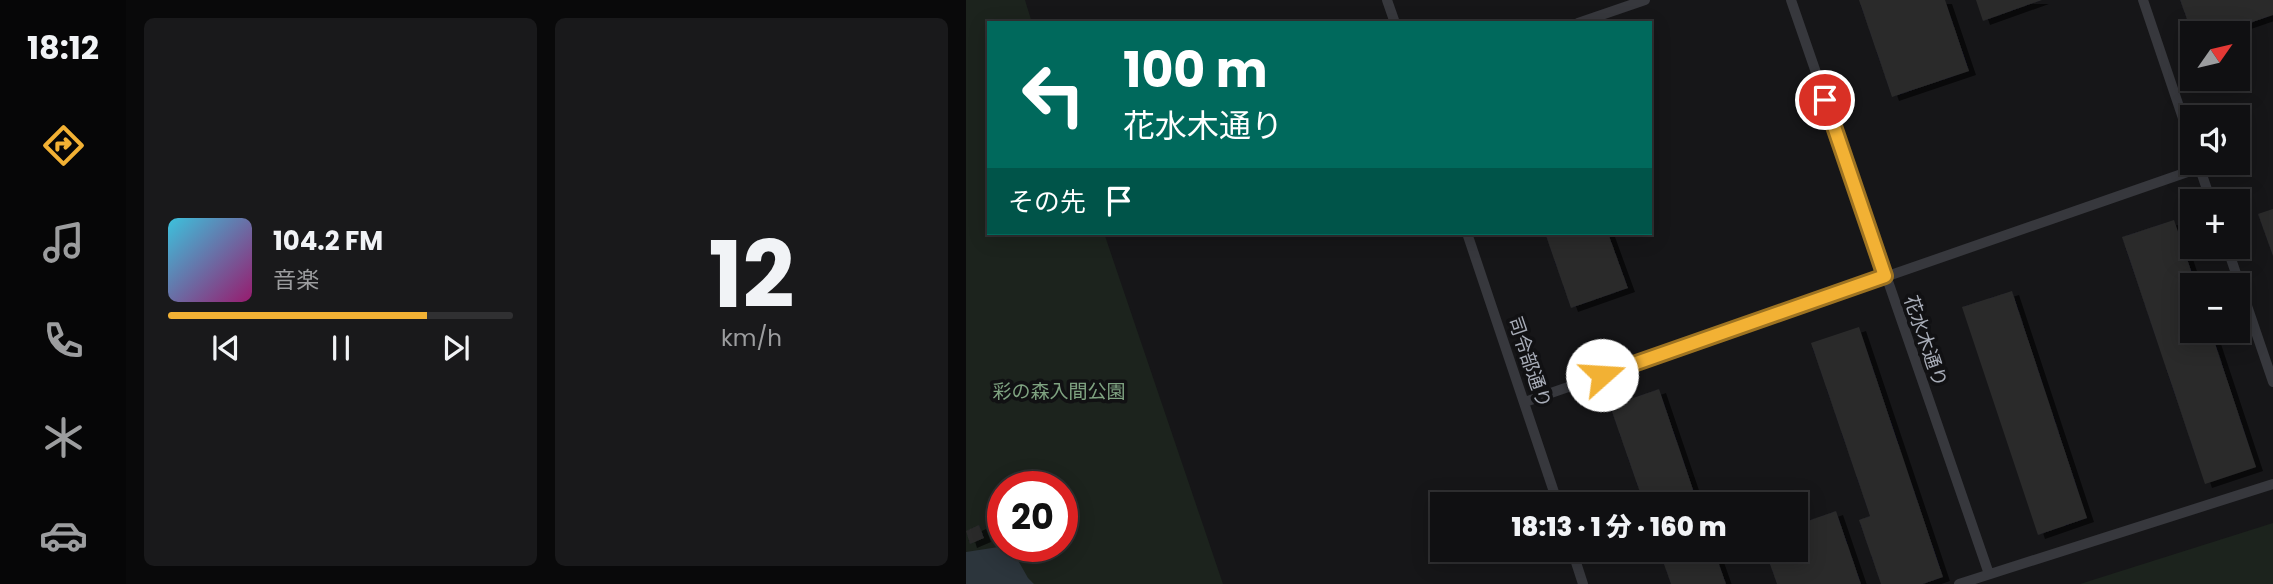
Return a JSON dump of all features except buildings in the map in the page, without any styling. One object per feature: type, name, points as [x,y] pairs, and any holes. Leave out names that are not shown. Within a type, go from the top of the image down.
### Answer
[{"type":"lane","points":[[1387,0],[1394,21]]},
{"type":"lane","points":[[1584,21],[1644,0]]},
{"type":"lane","name":"花水木通り","points":[[1791,0],[1989,574]]},
{"type":"lane","points":[[2143,0],[2180,110]]},
{"type":"lane","points":[[1525,402],[2180,172]]},
{"type":"lane","name":"司令部通り","points":[[1468,235],[1554,492]]},
{"type":"lane","points":[[2231,259],[2273,382]]},
{"type":"lane","points":[[1959,584],[2273,484]]},
{"type":"lane","points":[[1576,562],[1583,584]]},
{"type":"green space","name":"彩の森入間公園","points":[[966,0],[1025,0],[1031,21],[987,21],[987,235],[1105,235],[1223,584],[966,584]]},
{"type":"green space","points":[[2273,523],[2273,584],[2080,584]]},
{"type":"shaded area","points":[[987,549],[987,562],[1019,562],[1034,584],[966,584],[966,552]]},
{"type":"route","points":[[1602,375],[1885,276],[1825,100]]}]
